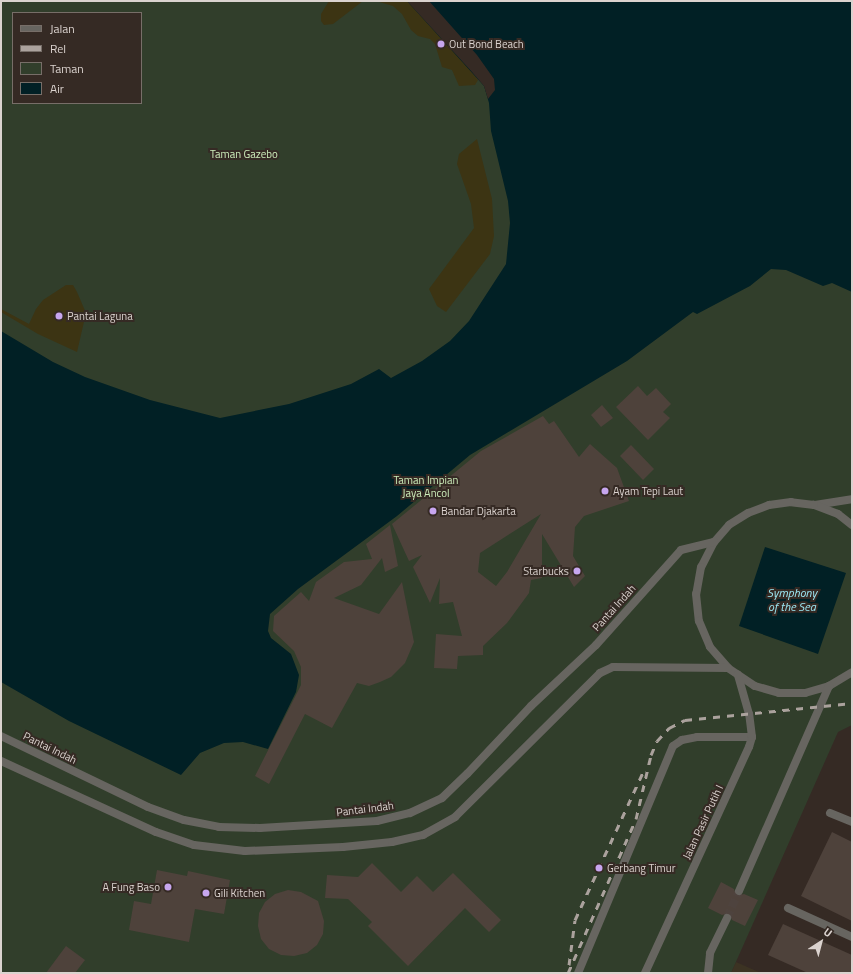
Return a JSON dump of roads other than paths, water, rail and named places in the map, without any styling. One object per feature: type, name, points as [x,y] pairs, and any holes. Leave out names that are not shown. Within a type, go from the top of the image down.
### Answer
[{"type":"street","points":[[814,505],[852,499]]},
{"type":"street","points":[[852,525],[838,514],[814,505],[791,502],[769,505],[748,513],[729,525],[714,542],[702,567],[696,594],[700,621],[710,647],[728,668],[755,686],[779,693],[804,693],[829,686],[852,672]]},
{"type":"street","name":"Pantai Indah","points":[[1,736],[148,807],[184,820],[212,826],[260,828],[377,821],[410,813],[442,798],[467,774],[531,706],[596,645],[681,550],[714,542]]},
{"type":"street","points":[[1,760],[156,832],[194,844],[245,851],[343,847],[392,842],[423,835],[455,817],[600,673],[613,667],[728,668]]},
{"type":"street","name":"Jalan Pasir Putih I","points":[[645,973],[744,761],[752,737],[749,714],[738,675]]},
{"type":"street","points":[[739,891],[829,686]]},
{"type":"street","points":[[578,973],[673,746],[682,740],[697,737],[752,737]]},
{"type":"street","points":[[830,812],[852,822]]},
{"type":"street","points":[[788,908],[852,937]]},
{"type":"street","points":[[708,973],[710,953],[727,918]]},
{"type":"water","points":[[407,1],[852,1],[852,292],[832,283],[823,286],[786,270],[771,269],[750,286],[697,314],[693,312],[627,361],[470,455],[397,516],[298,589],[270,614],[268,631],[271,638],[291,654],[299,675],[296,692],[268,749],[243,742],[224,743],[200,753],[181,775],[69,721],[1,682],[1,331],[53,362],[85,377],[150,400],[220,418],[289,404],[351,384],[379,369],[391,378],[422,361],[450,341],[469,321],[506,264],[510,223],[508,201],[491,131],[489,103],[484,86]]},
{"type":"water","name":"Symphony of the Sea","points":[[765,547],[846,573],[818,654],[739,626]]},
{"type":"tunnel","points":[[727,918],[739,891]]},
{"type":"railway","points":[[568,973],[636,819],[651,755],[657,741],[669,728],[685,720],[852,703]]},
{"type":"railway","points":[[569,965],[575,920],[644,770]]},
{"type":"place","name":"Out Bond Beach","points":[[441,44]]},
{"type":"place","name":"Pantai Laguna","points":[[59,316]]},
{"type":"place","name":"Ayam Tepi Laut","points":[[605,491]]},
{"type":"place","name":"Bandar Djakarta","points":[[433,511]]},
{"type":"place","name":"Starbucks","points":[[577,571]]},
{"type":"place","name":"Gerbang Timur","points":[[599,868]]},
{"type":"place","name":"A Fung Baso","points":[[168,887]]},
{"type":"place","name":"Gili Kitchen","points":[[206,893]]},
{"type":"park label","name":"Taman Gazebo","points":[[244,154]]},
{"type":"park label","name":"Taman Impian Jaya Ancol","points":[[426,487]]}]
